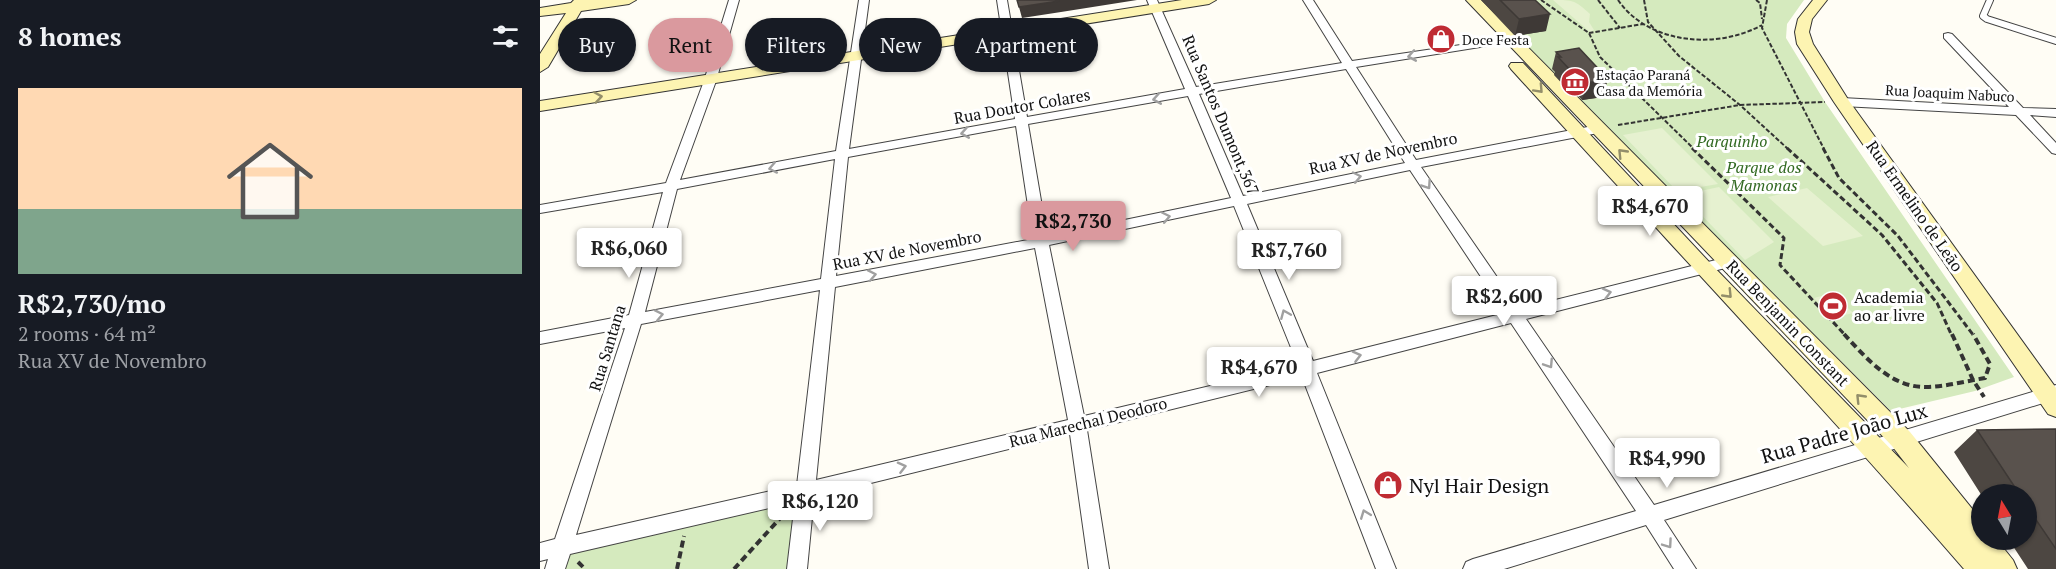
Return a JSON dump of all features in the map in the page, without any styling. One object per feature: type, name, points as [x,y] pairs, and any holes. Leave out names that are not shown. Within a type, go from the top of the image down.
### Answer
[{"type":"main road","points":[[540,12],[578,4],[629,0]]},
{"type":"main road","points":[[1080,18],[1154,4],[1209,0]]},
{"type":"main road","name":"Rua Benjamin Constant","points":[[1456,0],[1503,40],[1589,131],[1728,262],[1901,439],[2003,569]]},
{"type":"main road","name":"Rua Benjamin Constant","points":[[1473,0],[1503,40]]},
{"type":"main road","name":"Rua Ermelino de Leão","points":[[1820,0],[1805,19],[1802,32],[1805,44],[1842,102],[2053,398]]},
{"type":"main road","points":[[540,67],[578,4]]},
{"type":"main road","points":[[540,106],[954,41]]},
{"type":"main road","name":"Rua Benjamin Constant","points":[[1589,131],[1704,269],[1874,447],[1982,569]]},
{"type":"street","name":"Rua Santana","points":[[555,569],[635,320],[671,188],[710,81],[734,0]]},
{"type":"street","points":[[797,569],[842,154],[864,0]]},
{"type":"street","points":[[1002,0],[1004,18]]},
{"type":"street","points":[[1308,0],[1413,165],[1518,316],[1686,569]]},
{"type":"street","name":"Rua Santos Dumont,367","points":[[1154,4],[1194,92],[1308,369],[1386,569]]},
{"type":"street","points":[[1948,36],[2056,150]]},
{"type":"street","name":"Rua Doutor Colares","points":[[540,209],[671,188],[842,154],[1194,92],[1503,40]]},
{"type":"street","points":[[1013,72],[1041,242],[1077,424],[1099,569]]},
{"type":"street","name":"Rua Joaquim Nabuco","points":[[1842,102],[2056,113]]},
{"type":"street","name":"Rua XV de Novembro","points":[[540,338],[1041,242],[1589,131]]},
{"type":"street","name":"Rua Marechal Deodoro","points":[[540,552],[688,519],[1308,369],[1728,262]]},
{"type":"street","name":"Rua Padre João Lux","points":[[1473,569],[1901,439],[1971,424],[1994,412],[2053,398]]},
{"type":"lane","points":[[1990,0],[1983,16],[1988,20],[2056,41]]},
{"type":"path","points":[[1541,0],[1589,33],[1600,57],[1784,238],[1780,265],[1874,366],[1895,380],[1928,387],[1985,378],[1990,364],[1979,342],[1898,236],[1839,178],[1762,28],[1767,0]]},
{"type":"path","points":[[1598,0],[1620,28]]},
{"type":"path","points":[[1618,0],[1624,10],[1643,24],[1655,30],[1695,39],[1740,37],[1763,24]]},
{"type":"path","points":[[1644,0],[1648,22],[1679,56],[1740,105],[1882,235],[1937,303],[1973,380],[1994,412]]},
{"type":"path","points":[[1756,0],[1760,3],[1763,24]]},
{"type":"path","points":[[1589,33],[1643,24]]},
{"type":"path","points":[[1589,131],[1740,105],[1842,102]]},
{"type":"path","points":[[734,569],[805,491]]},
{"type":"path","points":[[677,569],[688,519]]},
{"type":"green space","points":[[1477,0],[1804,0],[1787,24],[1786,38],[1825,102],[2014,377],[1975,391],[1891,411]]},
{"type":"green space","points":[[1553,0],[1570,1],[1581,6],[1590,14],[1589,22],[1594,30],[1590,32]]},
{"type":"green space","points":[[1662,128],[1718,184],[1677,191],[1623,135]]},
{"type":"green space","points":[[1719,187],[1774,242],[1745,260],[1682,195]]},
{"type":"green space","points":[[1807,188],[1863,236],[1823,246],[1768,197]]},
{"type":"green space","name":"Academia ao ar livre","points":[[1833,293],[1853,313],[1833,318],[1814,298]]},
{"type":"green space","points":[[797,498],[790,569],[563,569],[569,550]]},
{"type":"building","points":[[1017,0],[1059,0],[1059,1],[1019,7]]},
{"type":"building","points":[[1500,0],[1535,0],[1550,14],[1519,19]]},
{"type":"building","points":[[1579,48],[1608,79],[1587,83],[1577,71],[1572,72],[1556,52]]},
{"type":"building","points":[[2056,429],[2056,549],[2037,521],[2037,484],[2013,484],[1977,430]]},
{"type":"place","name":"Doce Festa","points":[[1441,39]]},
{"type":"place","name":"Estação Paraná Casa da Memória","points":[[1575,82]]},
{"type":"place","name":"Academia ao ar livre","points":[[1833,306]]},
{"type":"place","name":"Nyl Hair Design","points":[[1388,485]]},
{"type":"park label","name":"Parquinho","points":[[1732,141]]},
{"type":"park label","name":"Parque dos Mamonas","points":[[1764,176]]}]
